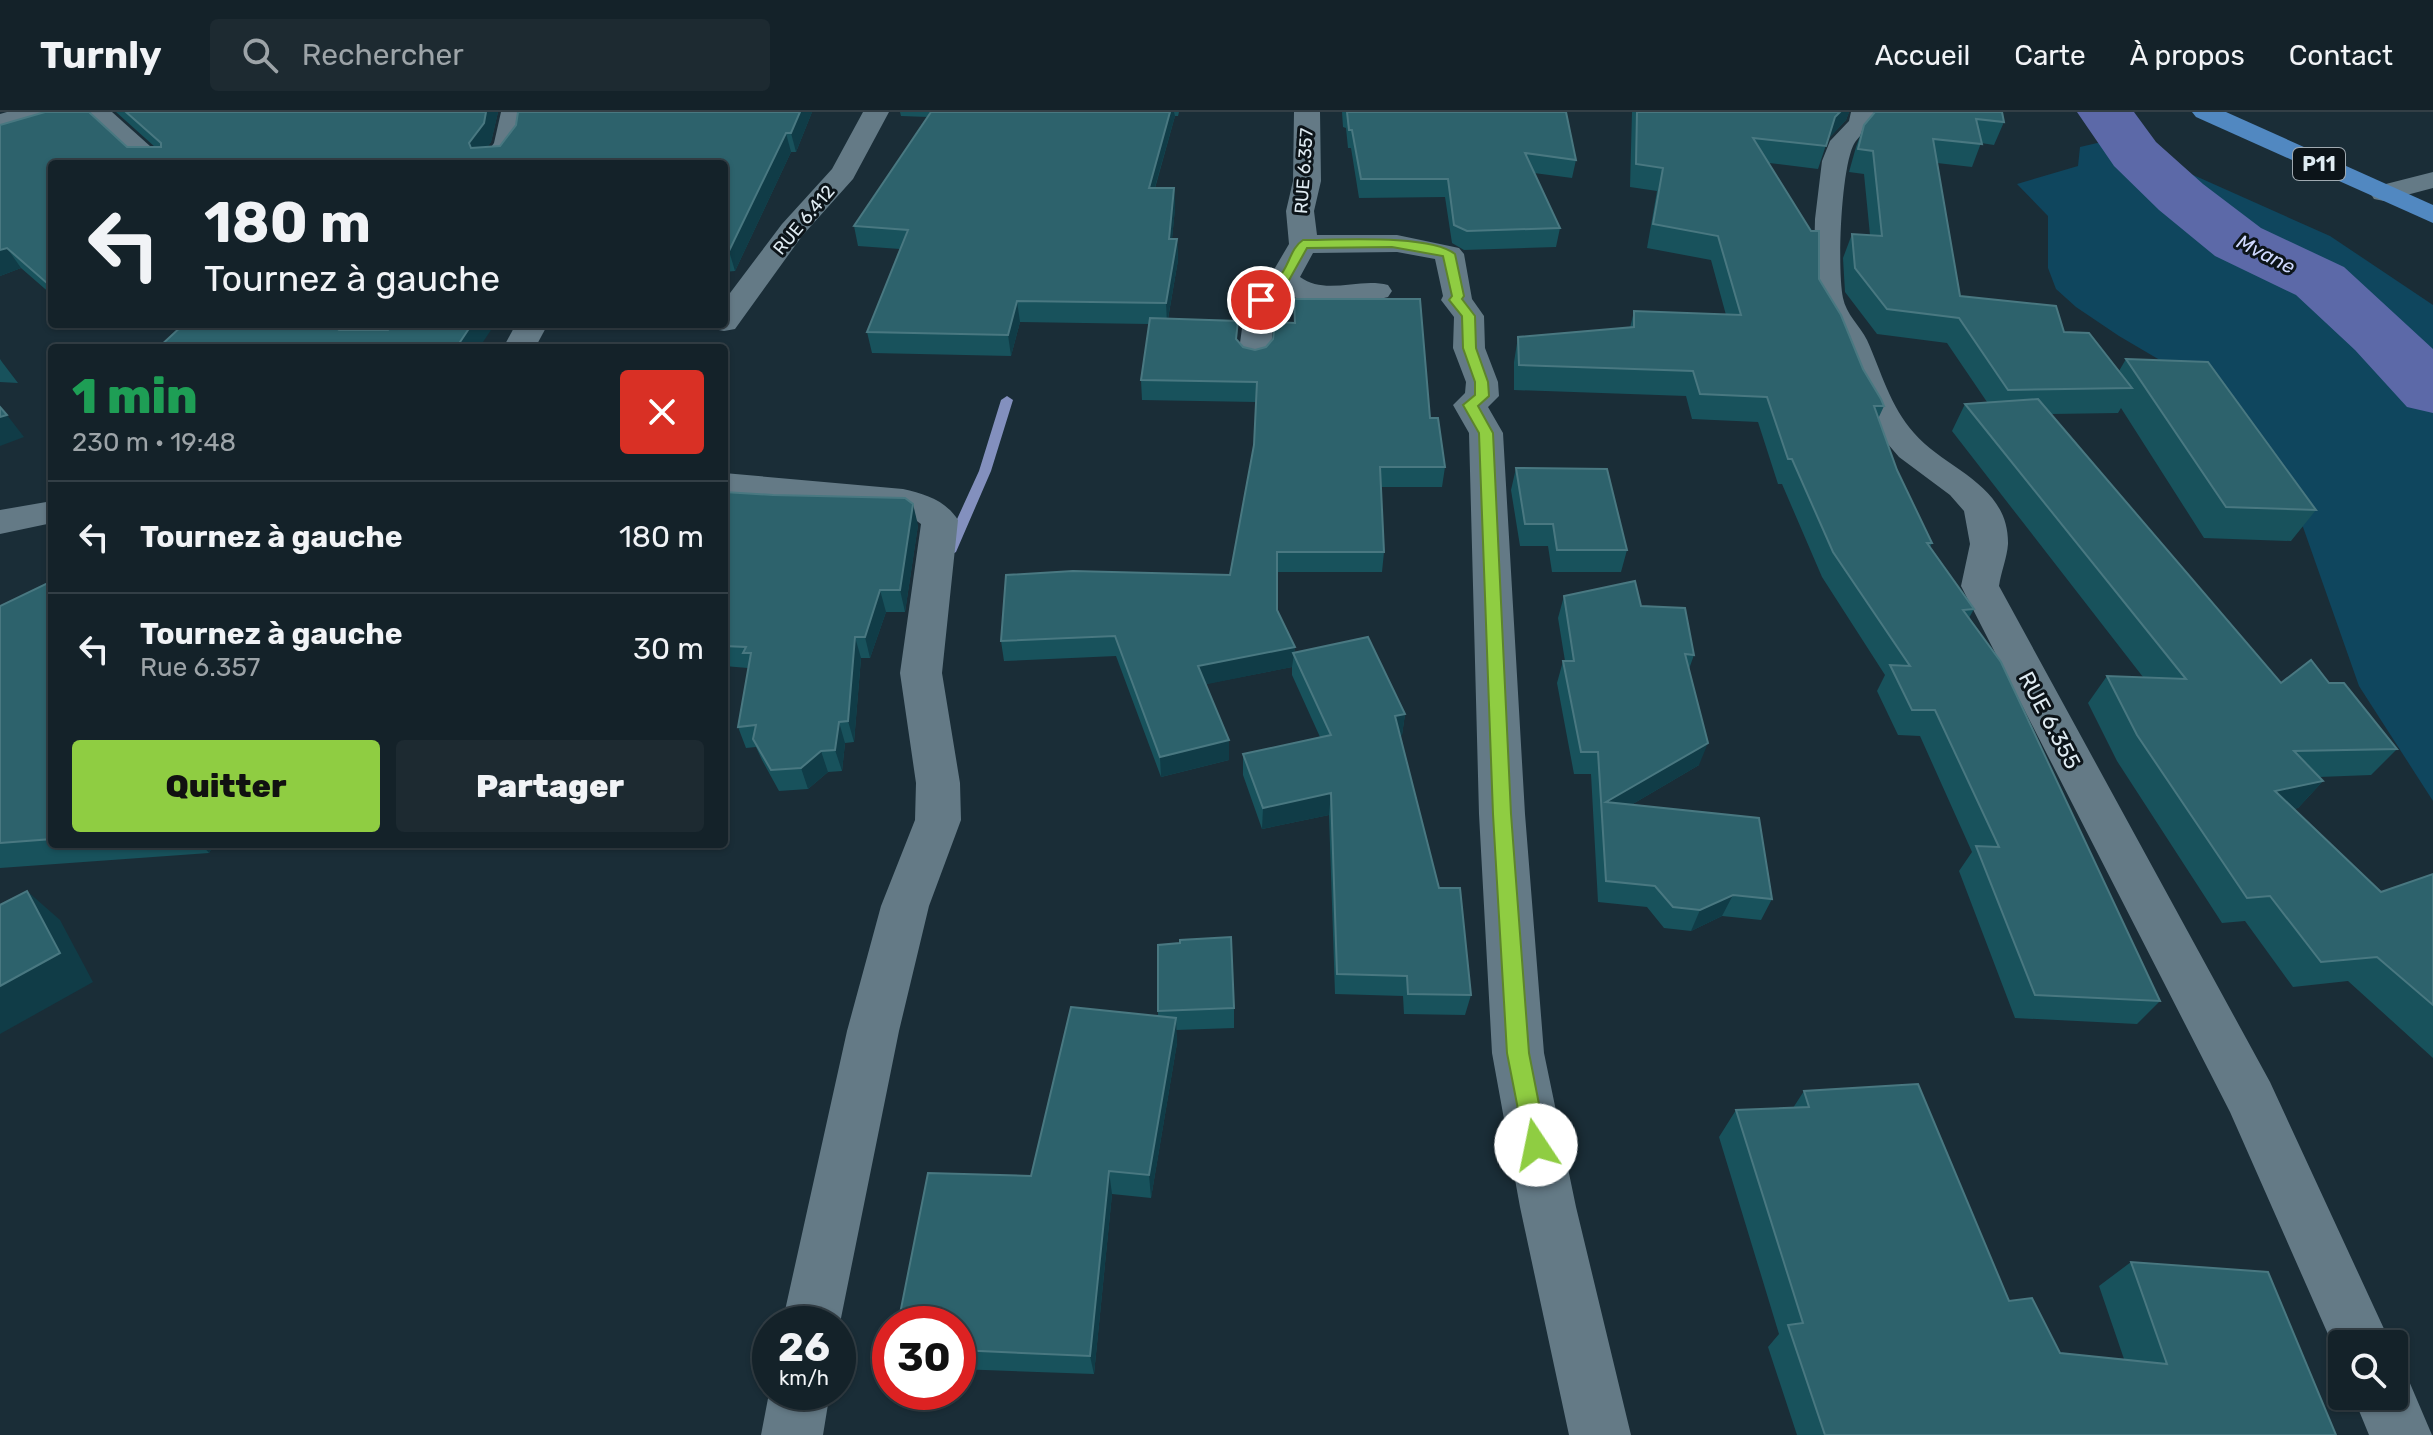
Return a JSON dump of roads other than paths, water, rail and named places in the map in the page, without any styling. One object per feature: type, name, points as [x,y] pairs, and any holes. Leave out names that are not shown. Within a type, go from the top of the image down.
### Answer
[{"type":"main road","name":"P11","points":[[2205,112],[2433,215]]},
{"type":"street","points":[[0,122],[35,112]]},
{"type":"street","points":[[97,112],[152,160]]},
{"type":"street","points":[[495,160],[507,143],[514,112]]},
{"type":"street","name":"RUE 6.412","points":[[728,316],[792,230],[843,173],[876,112]]},
{"type":"street","name":"RUE 6.357","points":[[1294,262],[1307,181],[1307,112]]},
{"type":"street","name":"RUE 6.355","points":[[1864,112],[1860,127],[1841,144],[1833,177],[1827,300],[1854,342],[1855,355],[1892,429],[1912,451],[1972,493],[1988,528],[1989,548],[1982,564],[1980,586],[2251,1099],[2355,1330]]},
{"type":"street","points":[[2384,193],[2433,180]]},
{"type":"street","points":[[1254,357],[1261,300],[1267,288],[1294,262],[1392,244],[1449,254],[1458,296],[1456,300],[1469,316],[1469,348],[1482,382],[1482,396],[1470,405],[1486,433],[1502,814],[1518,1053],[1548,1207],[1600,1435]]},
{"type":"street","points":[[1294,262],[1294,290],[1307,293],[1377,291]]},
{"type":"street","points":[[347,328],[381,344]]},
{"type":"street","points":[[728,484],[903,500],[919,504],[940,520],[921,673],[938,783],[938,820],[905,906],[873,1031],[816,1306]]},
{"type":"street","points":[[0,522],[48,513]]},
{"type":"street","points":[[792,1435],[796,1410]]},
{"type":"street","points":[[2390,1410],[2401,1435]]},
{"type":"waterway","name":"Mvane","points":[[2105,112],[2135,154],[2181,197],[2238,242],[2320,281],[2380,335],[2433,391]]},
{"type":"waterway","points":[[949,552],[985,471],[1007,400]]}]
